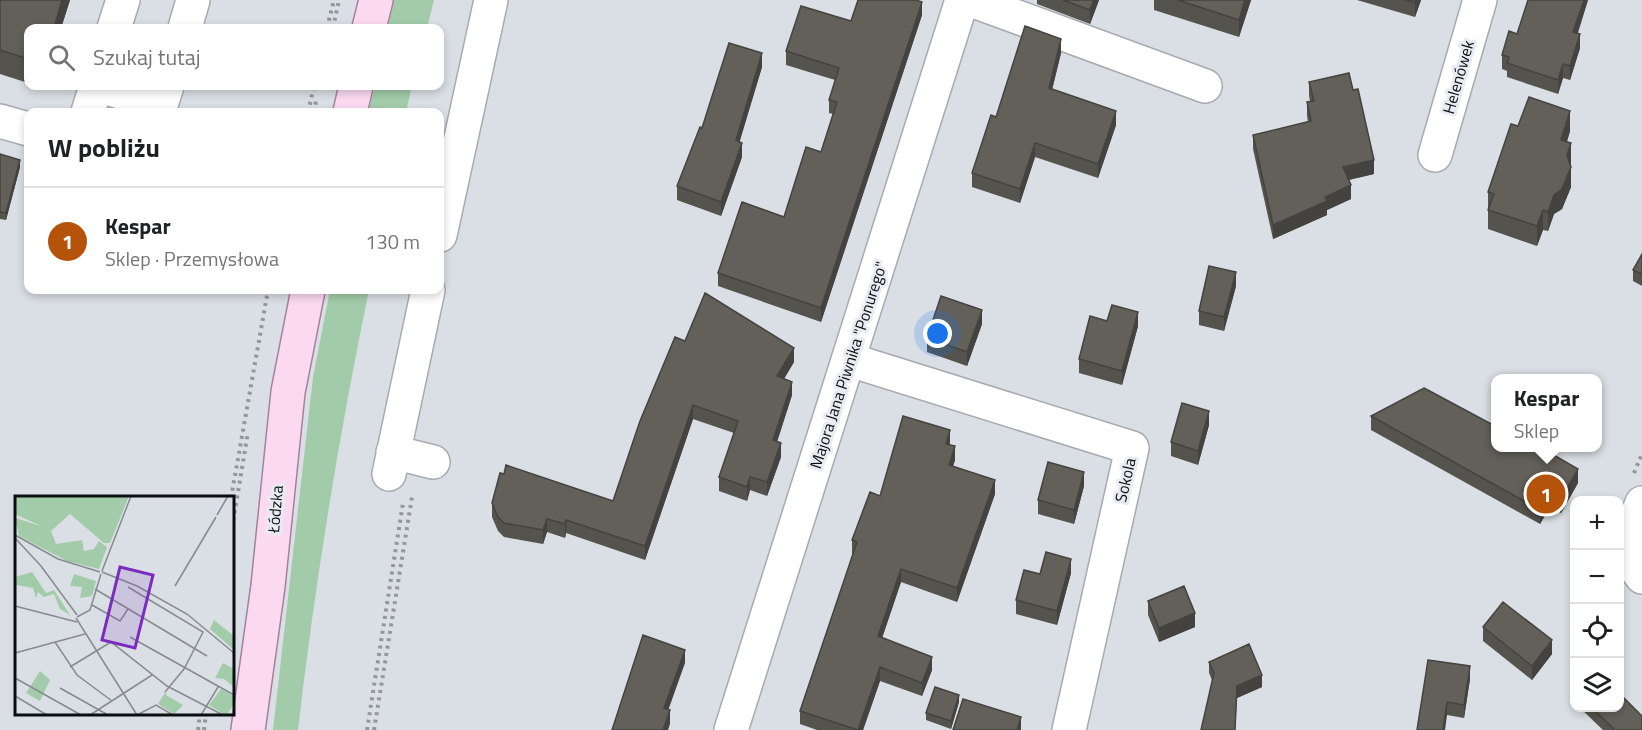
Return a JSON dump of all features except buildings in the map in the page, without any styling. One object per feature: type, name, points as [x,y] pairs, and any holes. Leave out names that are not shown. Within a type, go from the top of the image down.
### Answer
[{"type":"main road","points":[[370,24],[376,0]]},
{"type":"main road","points":[[351,108],[355,90]]},
{"type":"main road","name":"Łódzka","points":[[248,730],[268,586],[288,392],[307,294]]},
{"type":"street","points":[[115,24],[123,0]]},
{"type":"street","points":[[185,24],[194,0]]},
{"type":"street","points":[[444,217],[491,0]]},
{"type":"street","name":"Majora Jana Piwnika \"Ponurego\"","points":[[731,730],[850,360],[962,0]]},
{"type":"street","points":[[971,0],[1205,86]]},
{"type":"street","name":"Helenówek","points":[[1435,155],[1480,0]]},
{"type":"street","points":[[89,108],[95,90]]},
{"type":"street","points":[[114,90],[161,105],[166,90]]},
{"type":"street","points":[[0,121],[24,128]]},
{"type":"street","points":[[407,461],[428,294]]},
{"type":"street","name":"Sokola","points":[[850,360],[1132,448],[1069,730]]},
{"type":"street","points":[[1642,503],[1625,546],[1631,562],[1642,577]]},
{"type":"path","points":[[328,24],[334,0]]},
{"type":"path","points":[[334,24],[339,0]]},
{"type":"path","points":[[309,108],[313,90]]},
{"type":"path","points":[[231,496],[267,294]]},
{"type":"path","points":[[367,730],[407,461]]},
{"type":"path","points":[[198,730],[200,715]]},
{"type":"path","points":[[204,730],[206,715]]},
{"type":"green space","points":[[394,0],[434,0],[428,24],[389,24]]},
{"type":"green space","points":[[374,90],[411,90],[407,108],[369,108]]},
{"type":"green space","points":[[329,294],[368,294],[329,509],[298,730],[273,730],[313,377]]},
{"type":"place","name":"Kespar","points":[[1546,494]]}]
